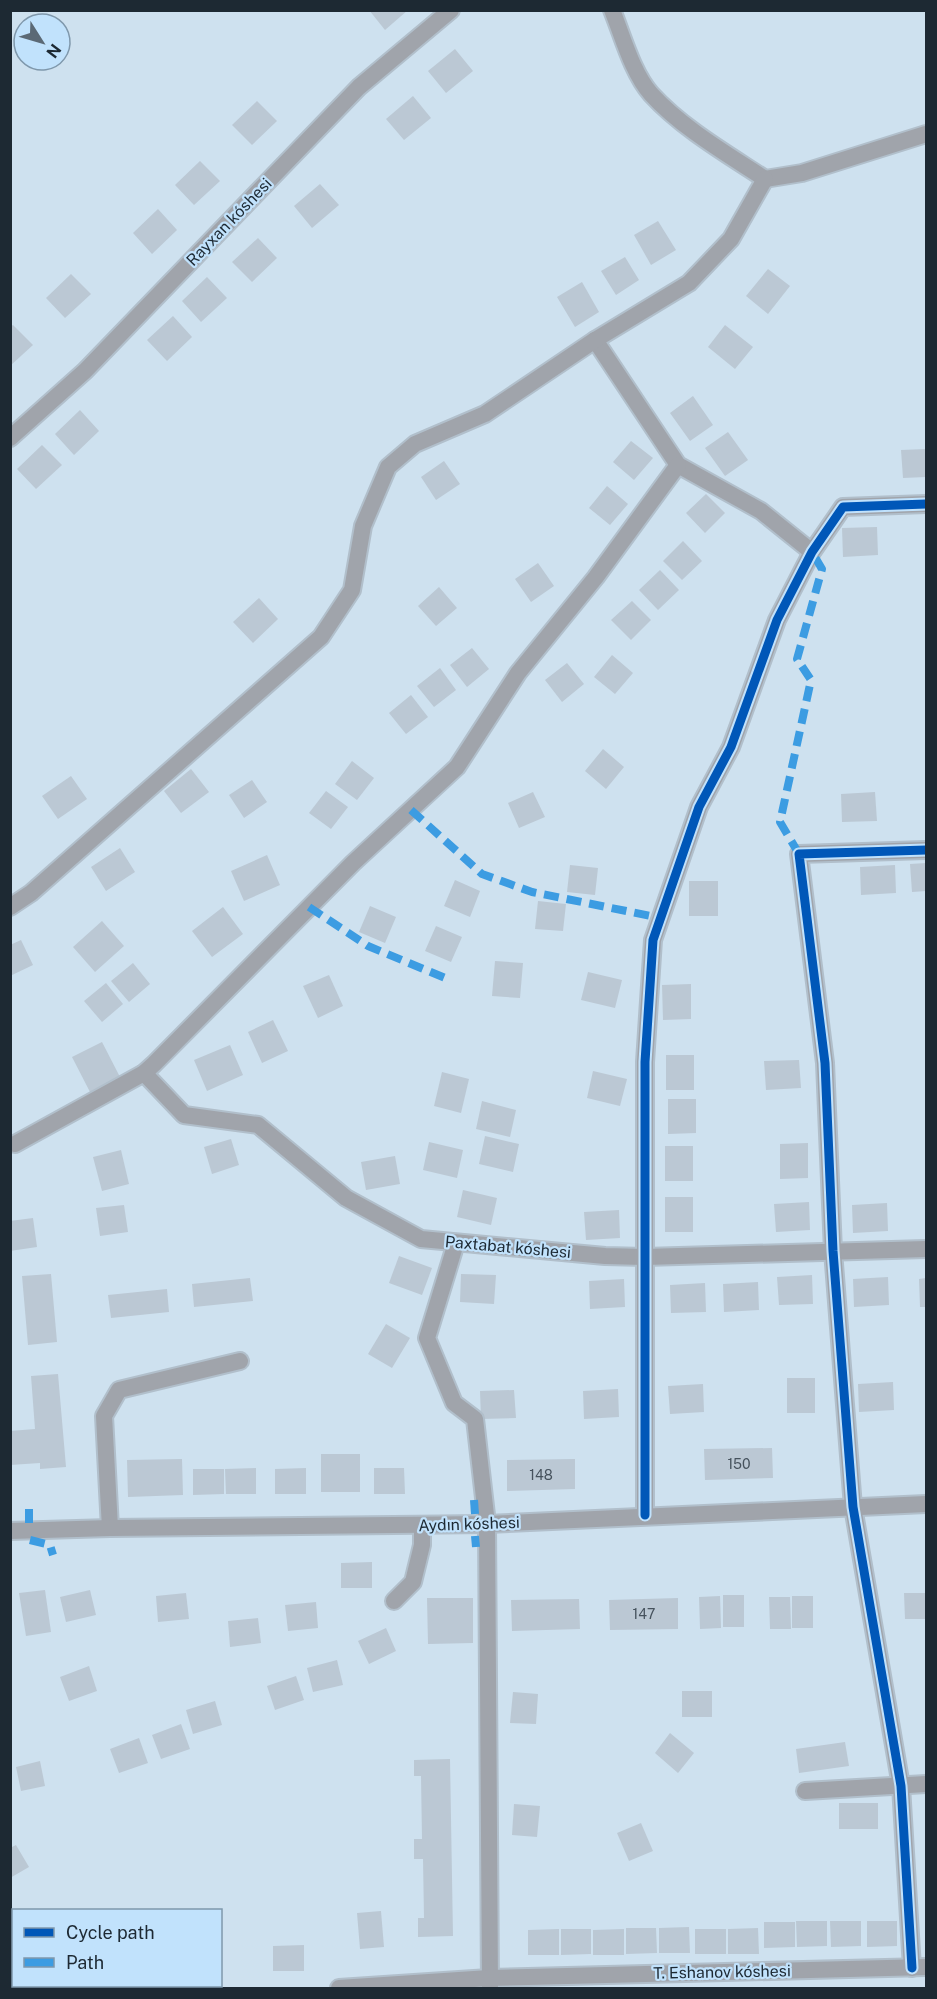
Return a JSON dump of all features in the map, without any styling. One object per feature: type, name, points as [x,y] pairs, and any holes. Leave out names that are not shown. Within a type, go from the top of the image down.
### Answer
[{"type":"street","name":"Rayxan kóshesi","points":[[10,438],[85,371],[359,87],[451,10]]},
{"type":"street","points":[[612,10],[636,67],[651,93],[713,144],[765,179],[802,173],[927,134]]},
{"type":"street","points":[[10,907],[31,893],[321,638],[352,590],[363,526],[388,467],[415,444],[485,414],[595,340],[689,283],[731,239],[765,179]]},
{"type":"street","points":[[595,340],[678,465],[761,511],[812,552]]},
{"type":"street","points":[[15,1144],[144,1073],[353,863],[457,767],[518,673],[596,577],[678,465]]},
{"type":"street","points":[[645,1515],[645,1062],[653,940],[699,807],[731,747],[777,620],[812,552],[843,507],[927,504]]},
{"type":"street","points":[[920,1967],[901,1786],[853,1507],[833,1251],[825,1064],[799,854],[927,850]]},
{"type":"street","name":"Paxtabat kóshesi","points":[[144,1073],[184,1114],[258,1125],[346,1198],[421,1239],[645,1257],[927,1249]]},
{"type":"street","points":[[456,1243],[427,1338],[454,1403],[474,1419],[487,1524],[490,1983]]},
{"type":"street","points":[[110,1528],[104,1416],[119,1390],[240,1361]]},
{"type":"street","name":"Aydın kóshesi","points":[[10,1532],[110,1528],[422,1526],[927,1504]]},
{"type":"street","points":[[394,1601],[413,1582],[422,1545],[422,1526]]},
{"type":"street","points":[[805,1791],[927,1784]]},
{"type":"street","name":"T. Eshanov kóshesi","points":[[339,1989],[920,1967]]},
{"type":"building","points":[[369,10],[408,10],[385,30]]},
{"type":"building","points":[[455,49],[473,71],[446,93],[428,71]]},
{"type":"building","points":[[413,96],[431,118],[404,140],[386,119]]},
{"type":"building","points":[[257,101],[277,121],[252,145],[232,125]]},
{"type":"building","points":[[200,161],[220,181],[194,205],[175,185]]},
{"type":"building","points":[[320,184],[339,205],[312,228],[294,206]]},
{"type":"building","points":[[158,209],[177,230],[152,254],[133,233]]},
{"type":"building","points":[[658,221],[676,250],[651,265],[634,235]]},
{"type":"building","points":[[258,238],[277,258],[252,282],[232,262]]},
{"type":"building","points":[[625,257],[639,280],[616,295],[601,271]]},
{"type":"building","points":[[768,269],[790,286],[768,314],[746,296]]},
{"type":"building","points":[[71,274],[91,294],[65,318],[46,298]]},
{"type":"building","points":[[207,277],[227,298],[201,322],[182,301]]},
{"type":"building","points":[[582,282],[599,312],[575,327],[557,297]]},
{"type":"building","points":[[173,316],[192,337],[167,361],[147,340]]},
{"type":"building","points":[[13,325],[33,345],[10,366],[10,327]]},
{"type":"building","points":[[725,325],[753,347],[735,369],[708,347]]},
{"type":"building","points":[[693,396],[713,425],[690,441],[670,413]]},
{"type":"building","points":[[80,410],[99,431],[74,455],[55,434]]},
{"type":"building","points":[[728,432],[748,460],[725,476],[705,448]]},
{"type":"building","points":[[631,441],[653,458],[634,480],[613,462]]},
{"type":"building","points":[[42,445],[62,465],[36,489],[17,469]]},
{"type":"building","points":[[926,449],[926,477],[903,478],[901,450]]},
{"type":"building","points":[[444,461],[460,484],[436,500],[421,477]]},
{"type":"building","points":[[607,486],[628,504],[610,525],[589,508]]},
{"type":"building","points":[[706,494],[725,513],[705,533],[686,513]]},
{"type":"building","points":[[877,527],[878,555],[843,557],[842,528]]},
{"type":"building","points":[[683,541],[702,561],[682,580],[663,561]]},
{"type":"building","points":[[538,563],[554,586],[531,602],[515,579]]},
{"type":"building","points":[[660,570],[679,590],[658,610],[639,590]]},
{"type":"building","points":[[439,587],[457,608],[436,626],[418,606]]},
{"type":"building","points":[[259,598],[278,619],[253,643],[233,622]]},
{"type":"building","points":[[632,601],[651,620],[631,640],[611,620]]},
{"type":"building","points":[[472,648],[489,669],[467,687],[450,665]]},
{"type":"building","points":[[612,655],[633,673],[615,694],[594,677]]},
{"type":"building","points":[[567,663],[584,684],[562,702],[545,680]]},
{"type":"building","points":[[440,668],[456,690],[434,707],[417,686]]},
{"type":"building","points":[[411,695],[428,717],[406,734],[389,713]]},
{"type":"building","points":[[603,749],[624,767],[606,789],[585,771]]},
{"type":"building","points":[[352,761],[374,778],[357,800],[335,784]]},
{"type":"building","points":[[191,769],[209,792],[181,813],[164,791]]},
{"type":"building","points":[[71,776],[87,799],[58,819],[42,796]]},
{"type":"building","points":[[252,780],[267,802],[244,818],[229,795]]},
{"type":"building","points":[[326,791],[348,807],[331,829],[309,813]]},
{"type":"building","points":[[533,792],[545,817],[519,828],[508,803]]},
{"type":"building","points":[[875,792],[877,821],[842,822],[841,794]]},
{"type":"building","points":[[120,848],[135,872],[106,891],[91,867]]},
{"type":"building","points":[[267,855],[280,885],[244,901],[231,871]]},
{"type":"building","points":[[926,863],[926,891],[912,892],[910,864]]},
{"type":"building","points":[[570,865],[598,868],[595,895],[567,892]]},
{"type":"building","points":[[895,865],[896,893],[861,895],[860,867]]},
{"type":"building","points":[[455,880],[480,891],[470,917],[444,906]]},
{"type":"building","points":[[689,881],[718,881],[718,916],[689,916]]},
{"type":"building","points":[[538,901],[566,904],[563,931],[535,929]]},
{"type":"building","points":[[370,906],[396,917],[385,943],[359,932]]},
{"type":"building","points":[[223,907],[243,934],[212,957],[192,931]]},
{"type":"building","points":[[102,921],[124,946],[95,972],[73,947]]},
{"type":"building","points":[[436,926],[462,937],[451,962],[425,951]]},
{"type":"building","points":[[21,940],[33,965],[10,976],[10,945]]},
{"type":"building","points":[[495,961],[523,963],[520,998],[492,996]]},
{"type":"building","points":[[133,963],[150,984],[129,1002],[111,981]]},
{"type":"building","points":[[588,972],[622,980],[615,1008],[581,1000]]},
{"type":"building","points":[[329,975],[343,1006],[318,1018],[303,986]]},
{"type":"building","points":[[106,983],[123,1004],[102,1022],[84,1001]]},
{"type":"building","points":[[691,984],[691,1019],[663,1020],[662,985]]},
{"type":"building","points":[[273,1020],[288,1051],[262,1063],[248,1032]]},
{"type":"building","points":[[102,1042],[120,1077],[90,1092],[72,1057]]},
{"type":"building","points":[[230,1045],[243,1075],[207,1091],[194,1060]]},
{"type":"building","points":[[666,1055],[694,1055],[694,1090],[666,1090]]},
{"type":"building","points":[[799,1060],[801,1088],[766,1090],[764,1061]]},
{"type":"building","points":[[593,1071],[627,1079],[620,1106],[587,1098]]},
{"type":"building","points":[[442,1072],[469,1079],[461,1113],[434,1106]]},
{"type":"building","points":[[668,1099],[696,1099],[696,1133],[668,1134]]},
{"type":"building","points":[[482,1101],[516,1110],[510,1137],[476,1129]]},
{"type":"building","points":[[485,1136],[519,1144],[513,1172],[479,1164]]},
{"type":"building","points":[[231,1139],[239,1165],[212,1174],[204,1147]]},
{"type":"building","points":[[429,1142],[463,1150],[457,1178],[423,1170]]},
{"type":"building","points":[[808,1143],[808,1178],[780,1179],[780,1144]]},
{"type":"building","points":[[665,1146],[693,1146],[693,1181],[665,1181]]},
{"type":"building","points":[[121,1150],[129,1184],[102,1191],[93,1157]]},
{"type":"building","points":[[395,1156],[400,1184],[366,1190],[361,1162]]},
{"type":"building","points":[[463,1190],[497,1198],[491,1225],[457,1217]]},
{"type":"building","points":[[665,1197],[693,1197],[693,1232],[665,1232]]},
{"type":"building","points":[[809,1202],[810,1230],[776,1232],[774,1204]]},
{"type":"building","points":[[887,1203],[888,1231],[853,1233],[852,1205]]},
{"type":"building","points":[[124,1205],[128,1232],[100,1236],[96,1208]]},
{"type":"building","points":[[619,1210],[620,1238],[586,1240],[584,1212]]},
{"type":"building","points":[[33,1218],[37,1247],[10,1251],[10,1221]]},
{"type":"building","points":[[399,1256],[432,1268],[422,1295],[389,1283]]},
{"type":"building","points":[[51,1274],[57,1342],[28,1345],[22,1276]]},
{"type":"building","points":[[461,1274],[496,1275],[494,1304],[460,1302]]},
{"type":"building","points":[[812,1275],[813,1304],[779,1305],[777,1277]]},
{"type":"building","points":[[888,1277],[889,1305],[854,1307],[853,1279]]},
{"type":"building","points":[[250,1278],[253,1301],[194,1307],[192,1284]]},
{"type":"building","points":[[926,1278],[926,1307],[920,1307],[919,1279]]},
{"type":"building","points":[[624,1279],[625,1307],[590,1309],[589,1281]]},
{"type":"building","points":[[758,1282],[759,1310],[724,1312],[723,1284]]},
{"type":"building","points":[[705,1283],[706,1312],[671,1313],[670,1285]]},
{"type":"building","points":[[167,1289],[169,1312],[111,1318],[108,1295]]},
{"type":"building","points":[[386,1324],[410,1338],[392,1368],[368,1354]]},
{"type":"building","points":[[58,1374],[66,1467],[40,1469],[40,1463],[10,1465],[10,1431],[35,1429],[31,1376]]},
{"type":"building","points":[[787,1378],[815,1378],[815,1413],[787,1413]]},
{"type":"building","points":[[893,1382],[894,1410],[859,1412],[858,1384]]},
{"type":"building","points":[[703,1384],[704,1412],[670,1414],[668,1386]]},
{"type":"building","points":[[618,1389],[619,1417],[584,1419],[583,1391]]},
{"type":"building","points":[[514,1390],[516,1418],[481,1419],[480,1391]]},
{"type":"building","points":[[772,1448],[773,1478],[705,1480],[704,1449]]},
{"type":"building","points":[[321,1454],[360,1454],[360,1492],[321,1492]]},
{"type":"building","points":[[182,1459],[183,1495],[128,1497],[127,1460]]},
{"type":"building","points":[[575,1459],[575,1489],[507,1491],[507,1460]]},
{"type":"building","points":[[256,1468],[256,1494],[226,1494],[225,1469]]},
{"type":"building","points":[[306,1468],[306,1494],[275,1494],[275,1469]]},
{"type":"building","points":[[374,1468],[404,1468],[405,1494],[374,1494]]},
{"type":"building","points":[[193,1469],[224,1469],[224,1494],[193,1495]]},
{"type":"building","points":[[372,1562],[372,1588],[341,1588],[341,1563]]},
{"type":"building","points":[[45,1590],[51,1632],[26,1636],[19,1593]]},
{"type":"building","points":[[90,1590],[96,1615],[66,1622],[60,1597]]},
{"type":"building","points":[[186,1593],[189,1619],[158,1622],[156,1596]]},
{"type":"building","points":[[904,1593],[926,1593],[926,1619],[905,1619]]},
{"type":"building","points":[[723,1595],[744,1595],[744,1627],[723,1627]]},
{"type":"building","points":[[720,1596],[721,1628],[700,1629],[699,1597]]},
{"type":"building","points":[[792,1596],[813,1596],[813,1628],[792,1628]]},
{"type":"building","points":[[769,1597],[790,1597],[791,1629],[770,1629]]},
{"type":"building","points":[[427,1598],[473,1598],[473,1643],[428,1644]]},
{"type":"building","points":[[678,1598],[678,1629],[610,1630],[609,1600]]},
{"type":"building","points":[[579,1599],[580,1629],[512,1631],[511,1600]]},
{"type":"building","points":[[316,1602],[318,1628],[288,1631],[285,1605]]},
{"type":"building","points":[[258,1618],[261,1643],[230,1647],[228,1621]]},
{"type":"building","points":[[386,1628],[396,1651],[369,1664],[358,1641]]},
{"type":"building","points":[[337,1660],[343,1685],[313,1692],[307,1668]]},
{"type":"building","points":[[89,1666],[97,1691],[69,1701],[60,1677]]},
{"type":"building","points":[[296,1676],[304,1700],[275,1710],[267,1686]]},
{"type":"building","points":[[682,1691],[712,1691],[712,1717],[682,1717]]},
{"type":"building","points":[[513,1692],[538,1694],[536,1724],[510,1723]]},
{"type":"building","points":[[215,1701],[222,1725],[193,1734],[186,1710]]},
{"type":"building","points":[[181,1724],[190,1749],[161,1759],[152,1735]]},
{"type":"building","points":[[670,1733],[694,1753],[678,1773],[655,1753]]},
{"type":"building","points":[[139,1738],[148,1763],[119,1773],[110,1749]]},
{"type":"building","points":[[845,1742],[849,1766],[799,1773],[796,1749]]},
{"type":"building","points":[[450,1759],[453,1936],[418,1937],[418,1918],[424,1918],[423,1859],[414,1859],[414,1839],[422,1839],[421,1776],[414,1776],[414,1760]]},
{"type":"building","points":[[40,1761],[45,1786],[21,1791],[16,1767]]},
{"type":"building","points":[[839,1803],[878,1803],[878,1829],[839,1829]]},
{"type":"building","points":[[514,1804],[540,1806],[537,1837],[512,1835]]},
{"type":"building","points":[[641,1823],[653,1851],[629,1861],[617,1833]]},
{"type":"building","points":[[16,1845],[29,1867],[10,1878],[10,1848]]},
{"type":"building","points":[[381,1911],[384,1947],[360,1949],[357,1913]]},
{"type":"building","points":[[796,1921],[827,1921],[827,1946],[797,1947]]},
{"type":"building","points":[[830,1921],[861,1921],[861,1946],[831,1947]]},
{"type":"building","points":[[867,1921],[897,1921],[897,1946],[867,1947]]},
{"type":"building","points":[[764,1922],[795,1922],[795,1947],[764,1948]]},
{"type":"building","points":[[689,1927],[690,1953],[659,1953],[659,1928]]},
{"type":"building","points":[[626,1928],[656,1928],[657,1953],[626,1954]]},
{"type":"building","points":[[758,1928],[759,1954],[728,1954],[728,1929]]},
{"type":"building","points":[[559,1929],[559,1955],[528,1955],[528,1930]]},
{"type":"building","points":[[561,1929],[591,1929],[591,1954],[561,1955]]},
{"type":"building","points":[[624,1929],[624,1955],[593,1955],[593,1930]]},
{"type":"building","points":[[695,1929],[726,1929],[726,1954],[695,1954]]},
{"type":"building","points":[[304,1945],[304,1971],[273,1971],[273,1946]]},
{"type":"marked path","points":[[799,854],[780,822],[811,680],[797,659],[822,569],[812,552]]},
{"type":"marked path","points":[[411,810],[482,874],[532,892],[661,918]]},
{"type":"marked path","points":[[309,907],[368,946],[450,980]]},
{"type":"marked path","points":[[474,1500],[475,1514]]},
{"type":"marked path","points":[[29,1509],[29,1523]]},
{"type":"marked path","points":[[475,1536],[476,1547]]},
{"type":"marked path","points":[[30,1540],[50,1545],[53,1555]]},
{"type":"cycle path","points":[[645,1515],[645,1062],[653,940],[699,807],[731,747],[777,620],[812,552],[843,507],[926,504]]},
{"type":"cycle path","points":[[912,1968],[901,1786],[853,1507],[833,1251],[825,1063],[799,854],[926,850]]}]
